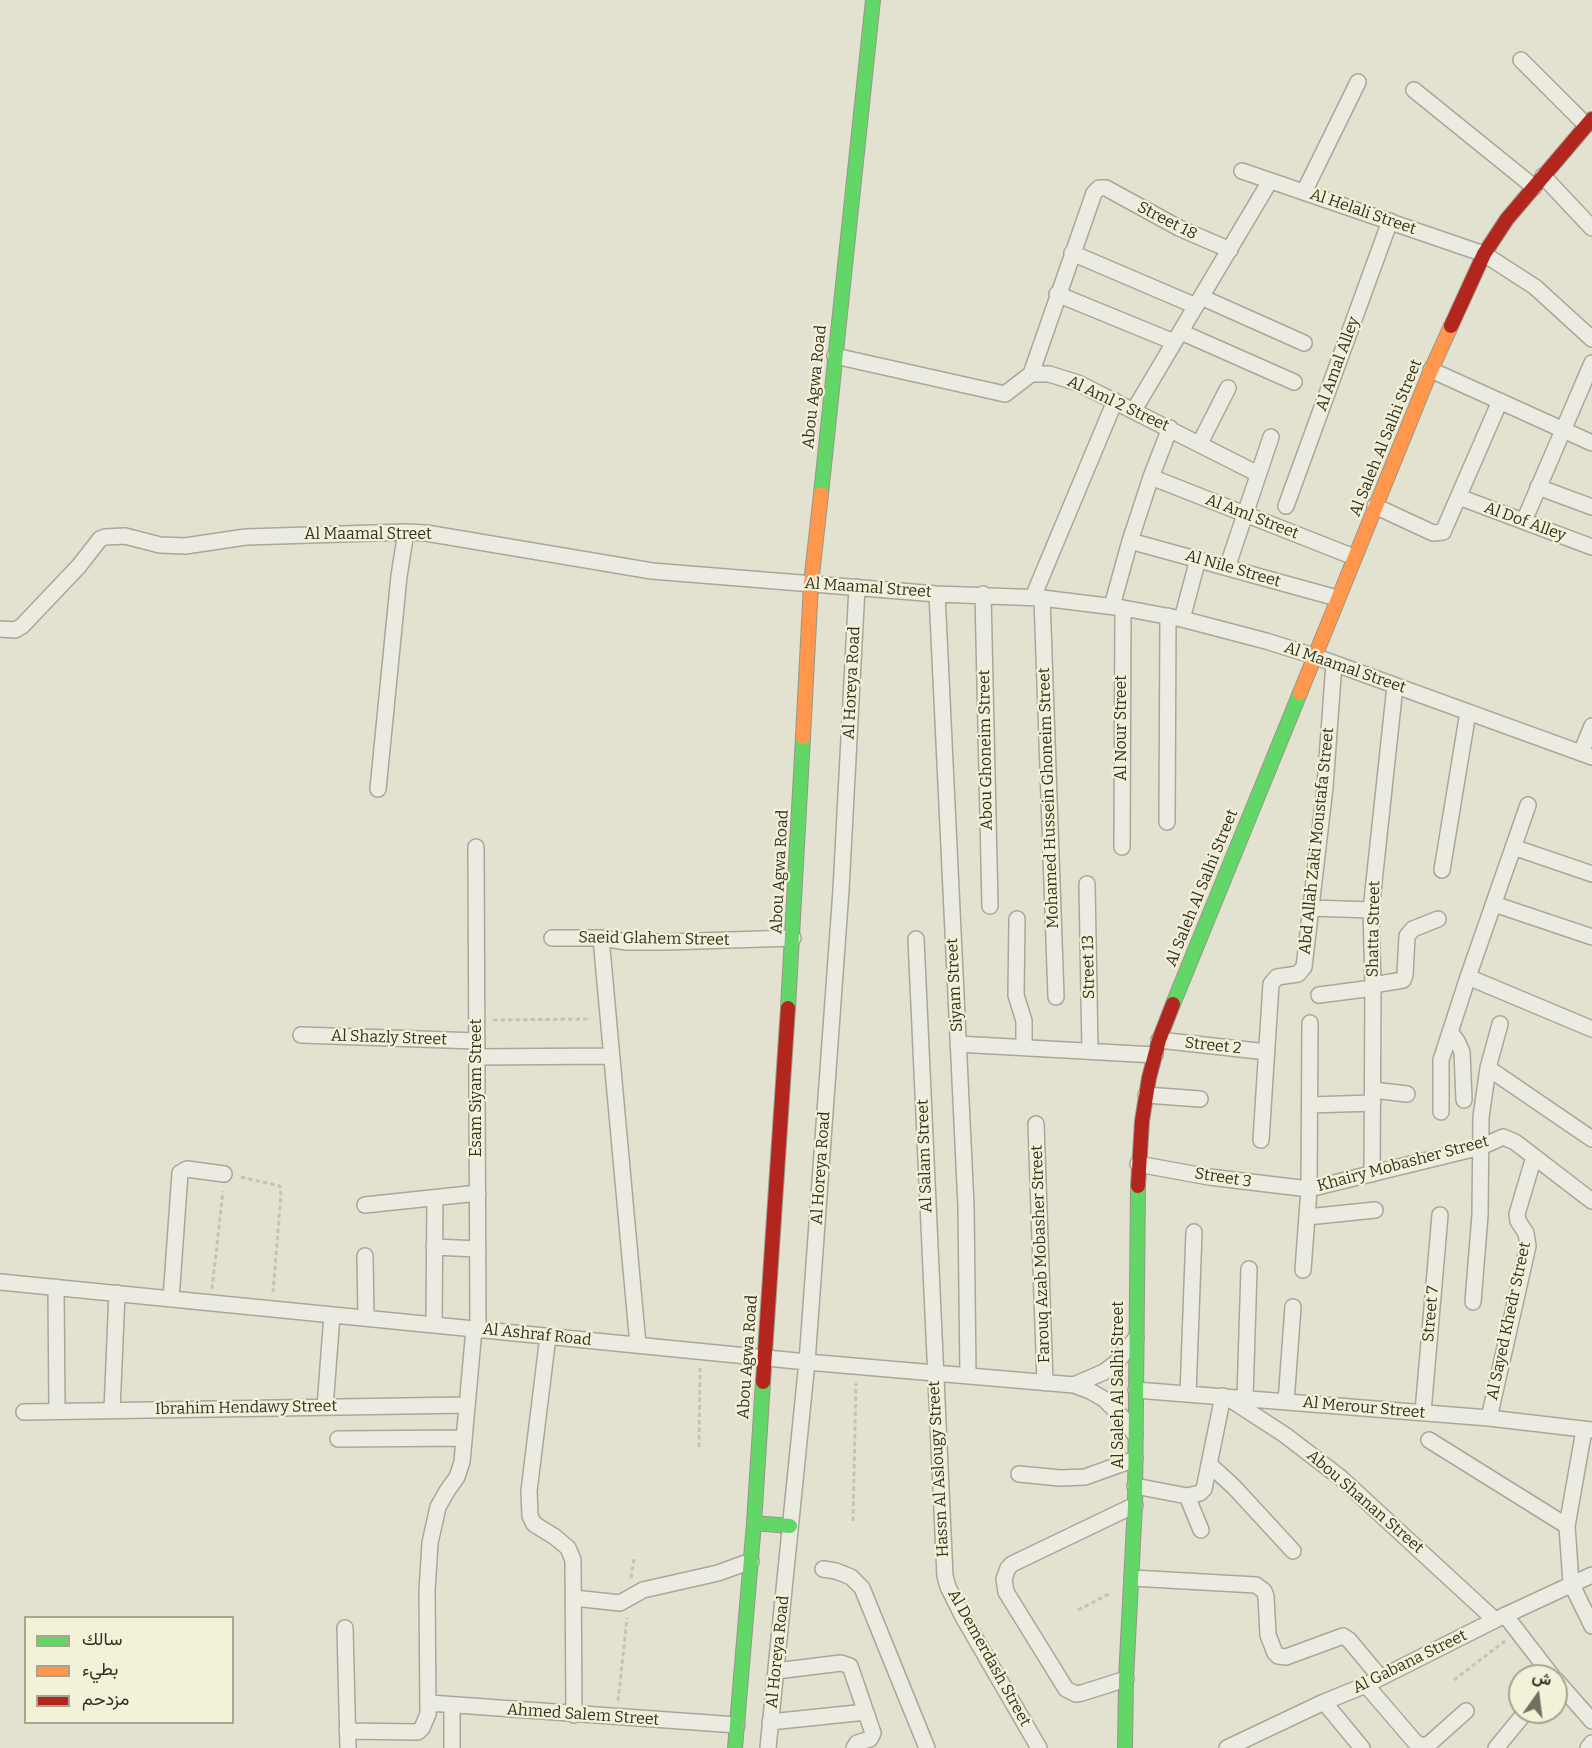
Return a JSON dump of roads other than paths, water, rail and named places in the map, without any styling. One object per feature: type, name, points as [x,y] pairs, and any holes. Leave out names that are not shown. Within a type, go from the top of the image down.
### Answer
[{"type":"street","name":"Abou Agwa Road","points":[[735,1748],[754,1523],[793,938],[812,584],[873,0]]},
{"type":"street","points":[[1521,60],[1589,122]]},
{"type":"street","points":[[1304,192],[1358,82]]},
{"type":"street","points":[[1414,90],[1538,182],[1592,228]]},
{"type":"street","name":"Al Saleh Al Salhi Street","points":[[1125,1748],[1126,1679],[1135,1505],[1138,1164],[1146,1095],[1157,1047],[1431,370],[1484,254],[1507,219],[1589,122]]},
{"type":"street","name":"Al Helali Street","points":[[1242,171],[1484,254],[1535,287],[1592,339]]},
{"type":"street","points":[[1134,410],[1270,181]]},
{"type":"street","name":"Street 18","points":[[1072,253],[1094,193],[1099,188],[1106,188],[1179,228],[1230,250]]},
{"type":"street","name":"Al Amal Alley","points":[[1286,506],[1390,221]]},
{"type":"street","points":[[835,357],[1005,394],[1031,374],[1072,253],[1304,343]]},
{"type":"street","points":[[1058,294],[1294,382]]},
{"type":"street","points":[[1524,521],[1592,363]]},
{"type":"street","points":[[1431,370],[1592,443]]},
{"type":"street","name":"Al Aml 2 Street","points":[[1031,374],[1049,374],[1078,383],[1258,474]]},
{"type":"street","points":[[1200,443],[1228,388]]},
{"type":"street","points":[[1037,598],[1115,401]]},
{"type":"street","points":[[1375,506],[1437,534],[1445,529],[1500,401]]},
{"type":"street","name":"Al Nour Street","points":[[1122,847],[1117,607],[1130,541],[1170,428]]},
{"type":"street","points":[[1227,568],[1271,436]]},
{"type":"street","name":"Al Aml Street","points":[[1151,477],[1354,557]]},
{"type":"street","points":[[1538,487],[1592,507]]},
{"type":"street","name":"Al Dof Alley","points":[[1459,497],[1592,547]]},
{"type":"street","points":[[378,789],[399,576],[406,532]]},
{"type":"street","name":"Al Maamal Street","points":[[0,629],[15,630],[33,616],[79,566],[100,539],[111,536],[160,545],[185,546],[246,537],[406,532],[449,536],[634,569],[937,594],[983,594],[1037,598],[1117,607],[1175,618],[1266,641],[1314,656],[1586,755]]},
{"type":"street","name":"Al Nile Street","points":[[1130,541],[1337,598]]},
{"type":"street","points":[[1167,822],[1175,618],[1198,560]]},
{"type":"street","name":"Al Horeya Road","points":[[768,1748],[807,1362],[841,890],[857,587]]},
{"type":"street","name":"Siyam Street","points":[[937,594],[966,1206],[968,1376]]},
{"type":"street","name":"Abou Ghoneim Street","points":[[983,594],[990,906]]},
{"type":"street","name":"Mohamed Hussein Ghoneim Street","points":[[1037,598],[1056,998]]},
{"type":"street","name":"Abd Allah Zaki Moustafa Street","points":[[1261,1140],[1271,984],[1277,977],[1298,974],[1304,967],[1325,787],[1334,663]]},
{"type":"street","name":"Shatta Street","points":[[1372,1173],[1371,910],[1395,686]]},
{"type":"street","points":[[1442,870],[1468,712]]},
{"type":"street","points":[[1586,755],[1592,726]]},
{"type":"street","points":[[1441,1112],[1441,1060],[1528,805]]},
{"type":"street","name":"Esam Siyam Street","points":[[429,1703],[427,1591],[430,1543],[438,1507],[460,1471],[476,1329],[478,1249],[477,847]]},
{"type":"street","points":[[1514,847],[1592,874]]},
{"type":"street","name":"Street 13","points":[[1087,884],[1090,1051]]},
{"type":"street","points":[[1494,904],[1592,937]]},
{"type":"street","points":[[1311,908],[1371,910]]},
{"type":"street","points":[[1017,919],[1016,995],[1024,1021],[1024,1047]]},
{"type":"street","points":[[1318,995],[1403,980],[1407,936],[1413,928],[1438,920]]},
{"type":"street","name":"Saeid Glahem Street","points":[[552,938],[666,942],[793,938]]},
{"type":"street","points":[[601,938],[638,1345]]},
{"type":"street","name":"Al Salam Street","points":[[916,939],[935,1373]]},
{"type":"street","points":[[1468,977],[1592,1029]]},
{"type":"street","points":[[1309,1190],[1310,1023]]},
{"type":"street","points":[[1473,1302],[1480,1215],[1481,1117],[1488,1068],[1500,1024]]},
{"type":"street","points":[[1450,1032],[1462,1052],[1464,1100]]},
{"type":"street","name":"Al Shazly Street","points":[[301,1035],[477,1041]]},
{"type":"street","name":"Street 2","points":[[958,1044],[1090,1051],[1157,1047],[1267,1052]]},
{"type":"street","points":[[477,1057],[612,1056]]},
{"type":"street","points":[[1488,1068],[1592,1139]]},
{"type":"street","points":[[1310,1105],[1373,1096],[1407,1094]]},
{"type":"street","points":[[1146,1095],[1200,1099]]},
{"type":"street","name":"Farouq Azab Mobasher Street","points":[[1036,1124],[1046,1383]]},
{"type":"street","name":"Khairy Mobasher Street","points":[[1303,1270],[1309,1190],[1481,1147],[1497,1139],[1510,1138],[1592,1201]]},
{"type":"street","name":"Al Sayed Khedr Street","points":[[1490,1418],[1528,1246],[1526,1233],[1518,1221],[1517,1214],[1534,1157]]},
{"type":"street","name":"Street 3","points":[[1138,1164],[1209,1177],[1309,1190]]},
{"type":"street","points":[[171,1299],[180,1173],[187,1168],[224,1174]]},
{"type":"street","points":[[365,1205],[478,1193]]},
{"type":"street","points":[[434,1325],[435,1198]]},
{"type":"street","points":[[1307,1217],[1375,1210]]},
{"type":"street","name":"Street 7","points":[[1423,1412],[1440,1215]]},
{"type":"street","points":[[1188,1394],[1194,1232]]},
{"type":"street","points":[[434,1247],[478,1249]]},
{"type":"street","points":[[365,1256],[366,1318]]},
{"type":"street","points":[[1245,1398],[1249,1269]]},
{"type":"street","name":"Al Ashraf Road","points":[[0,1282],[765,1358],[1074,1385],[1104,1399],[1127,1422],[1136,1435]]},
{"type":"street","points":[[56,1287],[57,1412]]},
{"type":"street","points":[[112,1410],[117,1293]]},
{"type":"street","points":[[1286,1402],[1293,1307]]},
{"type":"street","points":[[326,1407],[332,1315]]},
{"type":"street","points":[[549,1336],[529,1491],[530,1516],[534,1524],[568,1548],[573,1560],[574,1715]]},
{"type":"street","name":"Al Ashraf Road","points":[[1074,1385],[1104,1372],[1116,1363],[1136,1338]]},
{"type":"street","name":"Hassn Al Aslougy Street","points":[[935,1373],[944,1566]]},
{"type":"street","name":"Al Merour Street","points":[[1136,1390],[1423,1412],[1588,1430]]},
{"type":"street","points":[[1135,1486],[1187,1496],[1194,1496],[1204,1488],[1224,1397]]},
{"type":"street","name":"Abou Shanan Street","points":[[1224,1397],[1285,1435],[1341,1478],[1518,1632],[1543,1664]]},
{"type":"street","name":"Ibrahim Hendawy Street","points":[[24,1412],[467,1406]]},
{"type":"street","points":[[1588,1430],[1567,1526],[1571,1583],[1592,1626]]},
{"type":"street","points":[[338,1439],[464,1438]]},
{"type":"street","points":[[1430,1440],[1567,1526]]},
{"type":"street","points":[[1019,1474],[1060,1478],[1085,1477],[1135,1459]]},
{"type":"street","points":[[1210,1465],[1234,1487],[1293,1551]]},
{"type":"street","points":[[1187,1496],[1201,1530]]},
{"type":"street","points":[[1126,1679],[1082,1693],[1066,1689],[1006,1592],[1004,1579],[1012,1564],[1135,1505]]},
{"type":"street","points":[[754,1523],[790,1527]]},
{"type":"street","points":[[574,1598],[625,1602],[642,1590],[718,1573],[751,1561]]},
{"type":"street","name":"Al Demerdash Street","points":[[944,1566],[948,1587],[963,1617],[1039,1748]]},
{"type":"street","points":[[824,1569],[836,1570],[851,1577],[862,1588],[927,1748]]},
{"type":"street","name":"Al Gabana Street","points":[[1227,1748],[1254,1743],[1324,1702],[1592,1575]]},
{"type":"street","points":[[1132,1581],[1256,1585],[1264,1591],[1266,1596],[1268,1635],[1278,1656],[1286,1657],[1343,1636],[1380,1677]]},
{"type":"street","points":[[345,1628],[348,1748]]},
{"type":"street","points":[[776,1671],[844,1662],[852,1669],[873,1731],[872,1737],[857,1743],[854,1748]]},
{"type":"street","points":[[1366,1684],[1415,1742],[1422,1746],[1430,1744],[1466,1711]]},
{"type":"street","points":[[1568,1694],[1592,1721]]},
{"type":"street","points":[[1324,1702],[1362,1748]]},
{"type":"street","points":[[347,1731],[418,1732],[425,1724],[429,1703]]},
{"type":"street","name":"Ahmed Salem Street","points":[[429,1703],[737,1725]]},
{"type":"street","points":[[452,1748],[453,1705]]},
{"type":"street","points":[[770,1722],[866,1712]]},
{"type":"street","points":[[1496,1748],[1516,1724]]},
{"type":"street","points":[[1588,1748],[1592,1743]]}]
